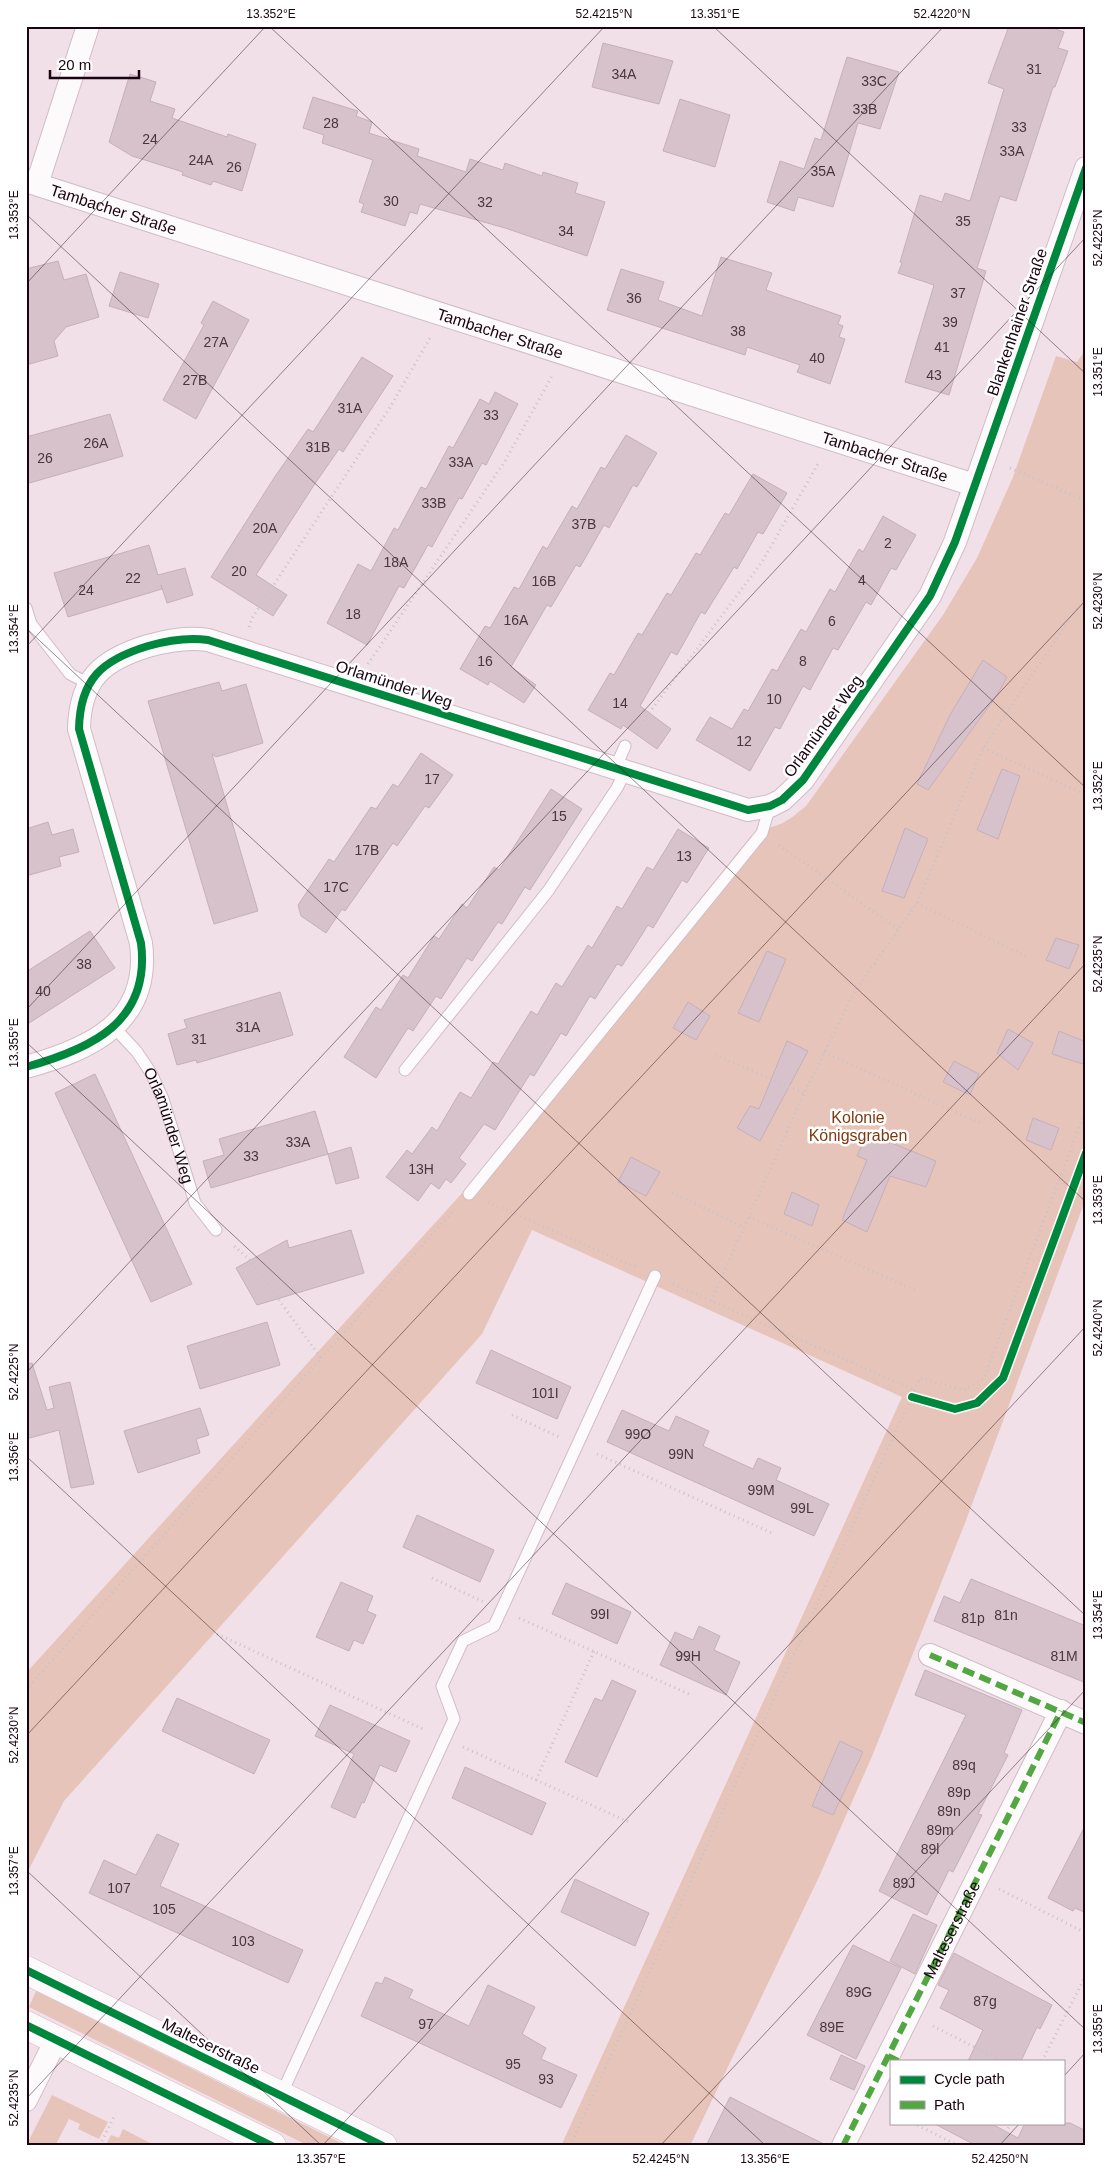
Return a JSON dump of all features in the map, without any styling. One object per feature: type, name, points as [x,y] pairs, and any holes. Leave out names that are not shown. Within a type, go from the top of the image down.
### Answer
[{"type":"main road","name":"Malteserstraße","points":[[26,1970],[383,2146]]},
{"type":"main road","points":[[26,2025],[272,2146]]},
{"type":"street","points":[[32,182],[88,26]]},
{"type":"street","name":"Blankenhainer Straße","points":[[974,485],[1086,168]]},
{"type":"street","name":"Tambacher Straße","points":[[32,182],[974,485]]},
{"type":"street","name":"Orlamünder Weg","points":[[26,1068],[64,1056],[92,1042],[113,1026],[135,1000],[142,977],[142,943],[79,729],[79,708],[89,684],[107,664],[120,656],[172,640],[193,638],[242,650],[748,810],[770,806],[782,800],[803,780],[925,604],[955,542],[974,485]]},
{"type":"street","points":[[930,1655],[1086,1723]]},
{"type":"street","name":"Malteserstraße","points":[[893,2058],[909,2014],[1061,1712]]},
{"type":"street","points":[[26,2100],[56,2040]]},
{"type":"street","name":"Malteserstraße","points":[[842,2146],[890,2063]]},
{"type":"lane","points":[[26,608],[31,624],[70,674],[89,684]]},
{"type":"lane","points":[[405,1070],[548,891],[617,788],[625,746]]},
{"type":"lane","points":[[469,1194],[762,833],[770,806]]},
{"type":"lane","name":"Orlamünder Weg","points":[[113,1026],[137,1052],[151,1073],[163,1099],[195,1202],[216,1230]]},
{"type":"lane","points":[[281,2095],[454,1719],[442,1686],[463,1641],[494,1626],[503,1610],[655,1276]]},
{"type":"path","points":[[248,634],[252,618],[389,409],[435,330]]},
{"type":"path","points":[[364,671],[505,461],[555,370]]},
{"type":"path","points":[[625,746],[762,562],[823,454]]},
{"type":"path","points":[[1010,468],[1086,501]]},
{"type":"path","points":[[711,1301],[804,1094],[854,993],[917,903],[983,748],[1086,595]]},
{"type":"path","points":[[983,748],[1086,795]]},
{"type":"path","points":[[762,833],[898,929]]},
{"type":"path","points":[[917,903],[1027,957]]},
{"type":"path","points":[[824,1052],[980,1123]]},
{"type":"path","points":[[715,1055],[804,1094]]},
{"type":"path","points":[[570,2146],[920,1378],[964,1390],[984,1378],[1086,1109]]},
{"type":"path","points":[[672,1193],[744,1227]]},
{"type":"path","points":[[26,1690],[469,1194],[711,1301],[913,1394],[920,1399]]},
{"type":"path","points":[[748,1217],[917,1291]]},
{"type":"path","points":[[216,1230],[249,1259],[321,1358]]},
{"type":"path","points":[[512,1415],[774,1534]]},
{"type":"path","points":[[432,1578],[691,1695]]},
{"type":"path","points":[[536,1780],[594,1651]]},
{"type":"path","points":[[977,1878],[1086,1933]]},
{"type":"path","points":[[1043,2060],[1086,1975]]},
{"type":"path","points":[[909,2014],[1000,2060]]},
{"type":"path","points":[[102,2141],[114,2117]]},
{"type":"path","points":[[915,2124],[959,2146]]},
{"type":"path","points":[[999,2146],[1010,2124]]},
{"type":"green space","name":"Kolonie Königsgraben","points":[[1086,349],[1086,1198],[965,1523],[873,1754],[819,1877],[690,2146],[561,2146],[902,1397],[532,1230],[482,1334],[64,1801],[26,1875],[26,1673],[464,1191],[751,836],[761,830],[786,821],[806,806],[943,615],[977,558],[1013,477],[1056,356],[1077,362]]},
{"type":"green space","points":[[36,1991],[347,2146],[309,2146],[29,2007]]},
{"type":"green space","points":[[52,2095],[108,2122],[99,2139],[78,2129],[80,2124],[69,2119],[55,2146],[26,2146]]},
{"type":"green space","points":[[123,2129],[156,2146],[113,2146],[107,2143],[111,2135],[119,2138]]},
{"type":"building","points":[[1009,26],[1048,26],[1064,32],[1058,48],[1068,51],[1055,87],[1053,87],[1016,201],[1000,196],[977,268],[986,271],[949,395],[905,382],[934,285],[898,273],[920,195],[942,202],[945,193],[970,201],[1004,89],[988,83]]},
{"type":"building","points":[[603,43],[673,61],[659,104],[592,87]]},
{"type":"building","points":[[847,57],[899,72],[880,129],[858,123],[833,207],[798,197],[794,211],[767,202],[780,161],[804,169],[815,138],[821,140]]},
{"type":"building","points":[[130,74],[156,82],[150,101],[175,109],[172,118],[227,137],[228,134],[256,144],[242,191],[213,181],[211,185],[182,175],[183,172],[132,156],[109,142]]},
{"type":"building","points":[[313,97],[358,111],[356,116],[372,122],[369,133],[419,149],[417,156],[466,172],[470,159],[503,170],[505,163],[542,176],[543,172],[578,183],[575,193],[605,202],[587,256],[505,228],[420,204],[417,214],[410,212],[405,226],[361,212],[364,204],[359,202],[373,160],[322,143],[324,135],[303,128]]},
{"type":"building","points":[[680,99],[730,115],[715,167],[663,151]]},
{"type":"building","points":[[721,257],[772,273],[766,290],[841,316],[838,324],[843,326],[839,337],[845,339],[830,384],[797,372],[800,365],[747,347],[745,355],[607,310],[621,269],[664,282],[658,300],[702,316]]},
{"type":"building","points":[[58,261],[64,280],[86,274],[99,317],[66,327],[54,341],[58,356],[26,365],[26,269]]},
{"type":"building","points":[[120,272],[159,284],[148,318],[109,306]]},
{"type":"building","points":[[213,301],[249,320],[196,419],[163,400],[204,325],[201,323]]},
{"type":"building","points":[[362,357],[393,376],[343,452],[339,449],[314,485],[256,575],[287,595],[273,616],[211,577],[274,478],[308,429],[313,432]]},
{"type":"building","points":[[495,392],[518,404],[486,465],[482,463],[462,499],[459,498],[432,547],[428,545],[404,588],[399,586],[367,645],[327,623],[358,564],[371,571],[394,528],[398,530],[421,487],[426,489],[449,446],[453,448],[480,399],[489,404]]},
{"type":"building","points":[[110,414],[123,456],[26,484],[26,437]]},
{"type":"building","points":[[626,435],[657,453],[637,487],[633,485],[609,528],[604,525],[580,567],[576,565],[551,607],[547,605],[511,667],[536,685],[524,703],[490,681],[488,685],[460,669],[485,626],[490,628],[514,587],[519,589],[543,546],[547,549],[572,506],[577,509],[601,467],[605,469]]},
{"type":"building","points":[[753,474],[787,493],[763,534],[758,532],[737,569],[734,567],[705,614],[701,612],[677,655],[671,652],[640,706],[671,729],[657,749],[623,725],[621,729],[588,710],[610,673],[614,675],[638,633],[642,635],[667,593],[671,595],[696,553],[700,555],[725,513],[729,515]]},
{"type":"building","points":[[883,516],[916,535],[896,570],[891,568],[871,605],[866,602],[838,650],[833,648],[810,690],[803,686],[780,729],[775,727],[750,771],[696,740],[710,717],[732,729],[744,709],[748,711],[772,669],[777,671],[801,629],[806,632],[830,589],[835,592],[859,549],[863,552]]},
{"type":"building","points":[[149,545],[158,575],[185,568],[193,595],[167,603],[161,585],[162,589],[68,617],[54,573]]},
{"type":"building","points":[[983,660],[1007,677],[997,695],[928,790],[917,784],[950,715]]},
{"type":"building","points":[[219,682],[222,691],[246,684],[263,743],[216,757],[212,754],[258,911],[214,924],[148,701]]},
{"type":"building","points":[[421,753],[453,775],[429,808],[425,806],[397,846],[393,843],[345,911],[342,909],[326,933],[301,916],[298,905],[329,859],[334,862],[371,807],[376,809],[393,784],[398,787]]},
{"type":"building","points":[[1002,769],[1020,776],[998,839],[977,830]]},
{"type":"building","points":[[551,789],[582,809],[530,890],[525,887],[502,924],[498,922],[472,961],[467,958],[441,999],[436,996],[413,1031],[408,1028],[376,1078],[344,1057],[376,1007],[381,1010],[403,975],[408,978],[434,936],[439,939],[462,904],[467,908],[494,867],[499,870]]},
{"type":"building","points":[[48,822],[52,835],[73,829],[79,852],[59,857],[61,866],[26,876],[26,829]]},
{"type":"building","points":[[905,828],[928,839],[904,898],[882,891]]},
{"type":"building","points":[[678,829],[709,848],[687,883],[682,880],[653,928],[648,925],[622,966],[617,964],[595,999],[590,996],[566,1036],[561,1033],[534,1076],[530,1074],[495,1130],[484,1124],[459,1158],[466,1164],[451,1183],[446,1179],[439,1189],[431,1183],[418,1201],[386,1177],[407,1150],[412,1154],[432,1127],[437,1131],[460,1092],[471,1098],[493,1062],[498,1064],[531,1011],[537,1015],[556,983],[562,987],[588,945],[592,948],[617,906],[622,909],[647,867],[653,870]]},
{"type":"building","points":[[90,931],[115,968],[26,1025],[26,972]]},
{"type":"building","points":[[1056,938],[1079,945],[1069,969],[1046,960]]},
{"type":"building","points":[[767,951],[786,959],[759,1022],[738,1013]]},
{"type":"building","points":[[280,992],[293,1035],[197,1063],[196,1060],[177,1065],[168,1034],[187,1028],[184,1020]]},
{"type":"building","points":[[688,1002],[710,1016],[696,1040],[673,1028]]},
{"type":"building","points":[[1008,1029],[1033,1043],[1018,1070],[997,1053]]},
{"type":"building","points":[[1059,1031],[1086,1042],[1086,1065],[1052,1054]]},
{"type":"building","points":[[787,1041],[808,1051],[760,1141],[737,1128],[750,1106],[759,1109]]},
{"type":"building","points":[[954,1061],[979,1074],[970,1095],[943,1082]]},
{"type":"building","points":[[95,1074],[192,1284],[151,1302],[55,1093]]},
{"type":"building","points":[[315,1111],[328,1154],[211,1188],[203,1161],[224,1155],[219,1139]]},
{"type":"building","points":[[1033,1118],[1059,1128],[1051,1150],[1026,1140]]},
{"type":"building","points":[[867,1133],[936,1161],[926,1187],[890,1176],[867,1232],[842,1220],[867,1160],[857,1156]]},
{"type":"building","points":[[351,1147],[359,1178],[336,1184],[328,1154]]},
{"type":"building","points":[[631,1157],[660,1172],[646,1196],[618,1182]]},
{"type":"building","points":[[792,1192],[819,1205],[812,1226],[784,1214]]},
{"type":"building","points":[[351,1230],[364,1273],[257,1305],[236,1268],[287,1240],[289,1248]]},
{"type":"building","points":[[267,1322],[280,1365],[200,1389],[187,1346]]},
{"type":"building","points":[[491,1350],[571,1387],[557,1419],[476,1383]]},
{"type":"building","points":[[32,1363],[47,1410],[54,1408],[49,1387],[70,1382],[94,1484],[71,1488],[59,1430],[26,1439],[26,1364]]},
{"type":"building","points":[[200,1408],[209,1435],[196,1439],[200,1453],[138,1473],[124,1431]]},
{"type":"building","points":[[622,1410],[669,1431],[676,1416],[709,1431],[703,1446],[753,1469],[758,1458],[781,1468],[776,1480],[829,1504],[814,1536],[607,1442]]},
{"type":"building","points":[[417,1515],[494,1550],[480,1582],[403,1547]]},
{"type":"building","points":[[971,1579],[1086,1626],[1086,1683],[934,1621],[944,1596],[960,1603]]},
{"type":"building","points":[[341,1582],[373,1596],[367,1611],[376,1615],[363,1644],[354,1640],[349,1651],[316,1637]]},
{"type":"building","points":[[566,1583],[631,1612],[617,1644],[552,1614]]},
{"type":"building","points":[[699,1626],[720,1636],[714,1650],[740,1662],[726,1695],[660,1665],[675,1632],[693,1640]]},
{"type":"building","points":[[925,1670],[1022,1710],[1004,1753],[1008,1755],[978,1814],[982,1815],[953,1872],[949,1870],[927,1915],[879,1891],[966,1715],[915,1695]]},
{"type":"building","points":[[612,1680],[636,1691],[597,1777],[565,1762],[595,1698],[602,1701]]},
{"type":"building","points":[[177,1698],[270,1740],[254,1774],[162,1731]]},
{"type":"building","points":[[330,1705],[410,1741],[396,1772],[380,1765],[364,1803],[362,1802],[355,1818],[331,1807],[354,1754],[315,1736]]},
{"type":"building","points":[[840,1741],[863,1752],[833,1815],[812,1806]]},
{"type":"building","points":[[465,1767],[546,1803],[532,1835],[452,1798]]},
{"type":"building","points":[[1086,1824],[1086,1913],[1075,1908],[1073,1911],[1048,1898]]},
{"type":"building","points":[[157,1834],[179,1844],[160,1886],[303,1950],[288,1983],[89,1893],[104,1860],[136,1875]]},
{"type":"building","points":[[575,1879],[649,1913],[635,1946],[561,1912]]},
{"type":"building","points":[[913,1914],[937,1925],[915,1974],[890,1961]]},
{"type":"building","points":[[853,1945],[901,1968],[856,2059],[807,2035]]},
{"type":"building","points":[[954,1953],[1052,2005],[1040,2029],[1037,2027],[1021,2060],[968,2060],[983,2030],[940,2008],[949,1990],[938,1985]]},
{"type":"building","points":[[385,1977],[413,1990],[409,1998],[469,2026],[488,1985],[535,2007],[522,2034],[546,2048],[541,2059],[577,2075],[561,2108],[361,2016],[376,1982],[382,1984]]},
{"type":"building","points":[[841,2055],[865,2066],[854,2090],[830,2079]]},
{"type":"building","points":[[730,2097],[771,2118],[828,2146],[706,2146]]},
{"type":"building","points":[[1070,2123],[1086,2131],[1086,2146],[977,2146],[935,2124],[992,2124],[1018,2138],[1025,2124]]},
{"type":"marked path","points":[[930,1655],[1086,1723]]},
{"type":"marked path","points":[[843,2146],[1061,1711]]},
{"type":"marked path","points":[[888,2056],[896,2060]]},
{"type":"cycle path","points":[[26,1067],[50,1060],[94,1041],[112,1028],[126,1012],[136,993],[142,970],[141,943],[79,729],[80,712],[84,697],[89,684],[97,674],[106,665],[118,658],[148,646],[185,639],[208,640],[748,810],[770,806],[782,800],[803,780],[930,596],[955,542],[1086,168]]},
{"type":"cycle path","points":[[912,1397],[955,1409],[977,1403],[1003,1378],[1086,1153]]},
{"type":"cycle path","points":[[26,1970],[383,2146]]},
{"type":"cycle path","points":[[26,2025],[272,2146]]}]
